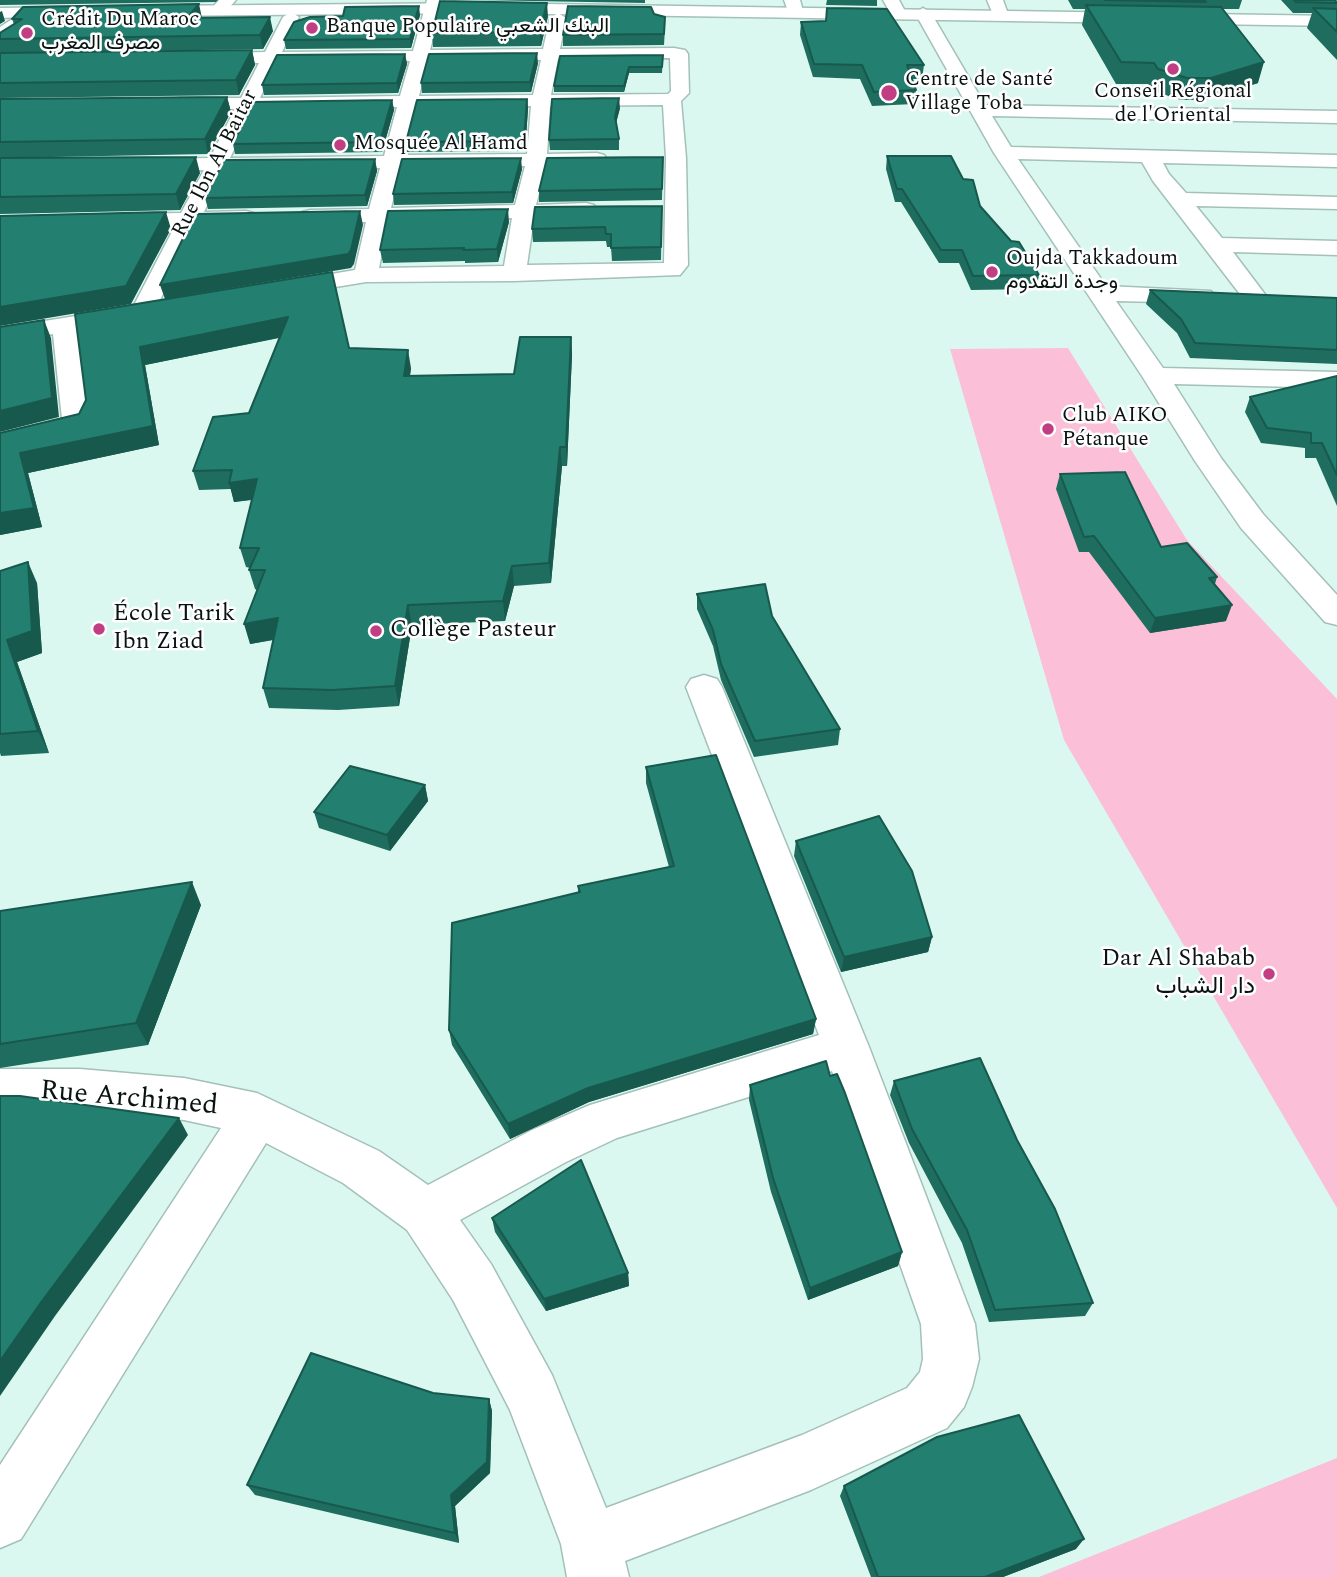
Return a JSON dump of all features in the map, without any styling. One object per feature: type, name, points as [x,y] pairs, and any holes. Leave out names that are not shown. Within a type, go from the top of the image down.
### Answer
[{"type":"street","points":[[0,34],[15,18],[42,0]]},
{"type":"street","points":[[1337,21],[998,7],[925,18],[895,7],[794,6],[433,8],[223,5],[128,15],[291,17],[433,8],[558,18],[925,18],[1337,29]]},
{"type":"street","points":[[366,275],[378,215],[433,8]]},
{"type":"street","points":[[0,13],[15,18],[89,16]]},
{"type":"street","name":"Rue Ibn Al Baitar","points":[[143,311],[215,163],[291,17]]},
{"type":"street","points":[[513,274],[524,211],[537,160],[541,101],[558,18]]},
{"type":"street","points":[[925,18],[1004,153],[1155,376],[1209,461],[1252,521],[1337,615]]},
{"type":"street","points":[[165,104],[672,99],[680,93],[679,54],[668,53],[178,58]]},
{"type":"street","points":[[261,292],[366,275],[672,270],[676,265],[668,209],[672,99]]},
{"type":"street","points":[[978,110],[1337,117]]},
{"type":"street","points":[[1004,153],[1337,161]]},
{"type":"street","points":[[1149,156],[1160,177],[1255,297]]},
{"type":"street","points":[[128,165],[621,159]]},
{"type":"street","points":[[1180,199],[1337,202]]},
{"type":"street","points":[[94,221],[607,210]]},
{"type":"street","points":[[1216,245],[1337,248]]},
{"type":"street","points":[[1098,293],[1283,298]]},
{"type":"street","points":[[0,336],[170,307]]},
{"type":"street","points":[[0,444],[74,425],[76,419],[65,326]]},
{"type":"street","points":[[1155,376],[1337,380]]},
{"type":"street","points":[[704,687],[846,1047],[948,1324],[951,1359],[944,1387],[927,1408],[595,1560],[532,1395],[472,1282],[425,1213],[549,1146],[607,1121],[846,1047]]},
{"type":"street","name":"Rue Archimed","points":[[0,1090],[80,1090],[184,1099],[257,1115],[361,1167],[425,1213]]},
{"type":"street","points":[[0,1518],[257,1115]]},
{"type":"shaded area","name":"Dar Al Shabab دار الشباب","points":[[1068,348],[1187,540],[1337,699],[1337,1208],[1064,740],[950,349]]},
{"type":"shaded area","points":[[1337,1458],[1337,1577],[1039,1577]]},
{"type":"building","points":[[1105,0],[1204,0],[1206,2]]},
{"type":"building","points":[[1294,0],[1335,0],[1337,3],[1296,2]]},
{"type":"building","points":[[440,1],[547,3],[540,32],[432,33]]},
{"type":"building","points":[[199,4],[187,18],[270,17],[260,35],[0,39],[0,33],[22,19],[12,19],[23,7]]},
{"type":"building","points":[[1086,5],[1221,7],[1264,62],[1211,78],[1187,78],[1158,69],[1154,63],[1121,62]]},
{"type":"building","points":[[419,6],[410,39],[284,40],[294,22],[310,17],[343,16],[345,7]]},
{"type":"building","points":[[568,6],[651,7],[654,14],[665,17],[664,34],[563,35]]},
{"type":"building","points":[[827,8],[887,9],[924,65],[907,65],[916,90],[874,92],[862,65],[814,64],[801,22],[826,21]]},
{"type":"building","points":[[1313,8],[1337,9],[1337,32]]},
{"type":"building","points":[[252,50],[236,80],[0,83],[0,53]]},
{"type":"building","points":[[537,53],[530,82],[421,83],[429,54]]},
{"type":"building","points":[[405,54],[397,83],[262,85],[277,55]]},
{"type":"building","points":[[663,55],[662,67],[629,67],[624,86],[554,86],[560,56]]},
{"type":"building","points":[[227,97],[205,139],[0,142],[0,99]]},
{"type":"building","points":[[619,98],[615,117],[619,139],[549,140],[552,99]]},
{"type":"building","points":[[527,99],[524,141],[406,142],[417,100]]},
{"type":"building","points":[[392,100],[380,142],[233,144],[253,102]]},
{"type":"building","points":[[887,156],[951,156],[963,179],[973,180],[980,206],[1011,241],[1019,242],[1039,275],[973,276],[962,250],[941,250],[902,189],[897,189]]},
{"type":"building","points":[[196,157],[176,194],[0,197],[0,158]]},
{"type":"building","points":[[663,157],[662,189],[539,191],[547,158]]},
{"type":"building","points":[[521,158],[512,192],[393,194],[402,159]]},
{"type":"building","points":[[375,159],[365,195],[205,198],[224,160]]},
{"type":"building","points":[[662,206],[661,247],[611,248],[611,234],[606,234],[605,227],[532,229],[535,207]]},
{"type":"building","points":[[508,209],[497,249],[380,250],[388,211]]},
{"type":"building","points":[[360,211],[348,254],[160,285],[195,214]]},
{"type":"building","points":[[166,212],[126,286],[0,307],[0,216]]},
{"type":"building","points":[[332,272],[349,348],[408,350],[404,376],[514,374],[520,337],[571,337],[566,447],[560,447],[549,563],[512,566],[503,601],[408,605],[395,686],[333,690],[263,688],[278,618],[244,624],[265,570],[249,570],[259,548],[240,548],[257,479],[229,483],[232,470],[193,471],[213,417],[249,413],[288,317],[140,347],[153,426],[20,453],[34,508],[0,513],[0,433],[79,414],[86,400],[75,314]]},
{"type":"building","points":[[1150,290],[1337,298],[1337,350],[1195,343],[1181,319]]},
{"type":"building","points":[[44,320],[52,398],[0,411],[0,327]]},
{"type":"building","points":[[1337,376],[1337,475],[1322,443],[1311,443],[1311,433],[1267,428],[1250,397]]},
{"type":"building","points":[[1125,472],[1161,547],[1187,543],[1217,577],[1209,578],[1232,605],[1155,618],[1094,536],[1084,537],[1060,474]]},
{"type":"building","points":[[28,562],[32,631],[7,640],[38,731],[0,734],[0,571]]},
{"type":"building","points":[[765,584],[772,616],[840,729],[755,741],[721,664],[713,630],[697,594]]},
{"type":"building","points":[[716,755],[816,1019],[588,1088],[508,1124],[449,1030],[452,923],[580,892],[578,886],[674,866],[646,767]]},
{"type":"building","points":[[350,766],[425,785],[387,835],[314,812]]},
{"type":"building","points":[[879,816],[912,871],[932,937],[844,957],[796,841]]},
{"type":"building","points":[[192,882],[136,1023],[0,1044],[0,911]]},
{"type":"building","points":[[980,1058],[1017,1140],[1055,1209],[1093,1303],[995,1310],[967,1230],[912,1129],[894,1081]]},
{"type":"building","points":[[826,1061],[830,1076],[837,1074],[845,1093],[902,1252],[810,1288],[773,1178],[750,1085]]},
{"type":"building","points":[[0,1096],[20,1096],[179,1118],[0,1361]]},
{"type":"building","points":[[581,1160],[628,1273],[544,1299],[492,1218]]},
{"type":"building","points":[[311,1353],[433,1393],[489,1399],[487,1462],[451,1495],[455,1533],[247,1485]]},
{"type":"building","points":[[1019,1415],[1084,1539],[985,1577],[878,1577],[844,1486],[937,1437]]},
{"type":"place","name":"Banque Populaire البنك الشعبي","points":[[312,28]]},
{"type":"place","name":"Crédit Du Maroc مصرف المغرب","points":[[27,33]]},
{"type":"place","name":"Conseil Régional de l'Oriental","points":[[1173,69]]},
{"type":"place","name":"Centre de Santé Village Toba","points":[[889,93]]},
{"type":"place","name":"Mosquée Al Hamd","points":[[340,145]]},
{"type":"place","name":"Oujda Takkadoum وجدة التقدوم","points":[[992,272]]},
{"type":"place","name":"Club AIKO Pétanque","points":[[1048,429]]},
{"type":"place","name":"École Tarik Ibn Ziad","points":[[99,629]]},
{"type":"place","name":"Collège Pasteur","points":[[376,631]]},
{"type":"place","name":"Dar Al Shabab دار الشباب","points":[[1269,974]]}]
